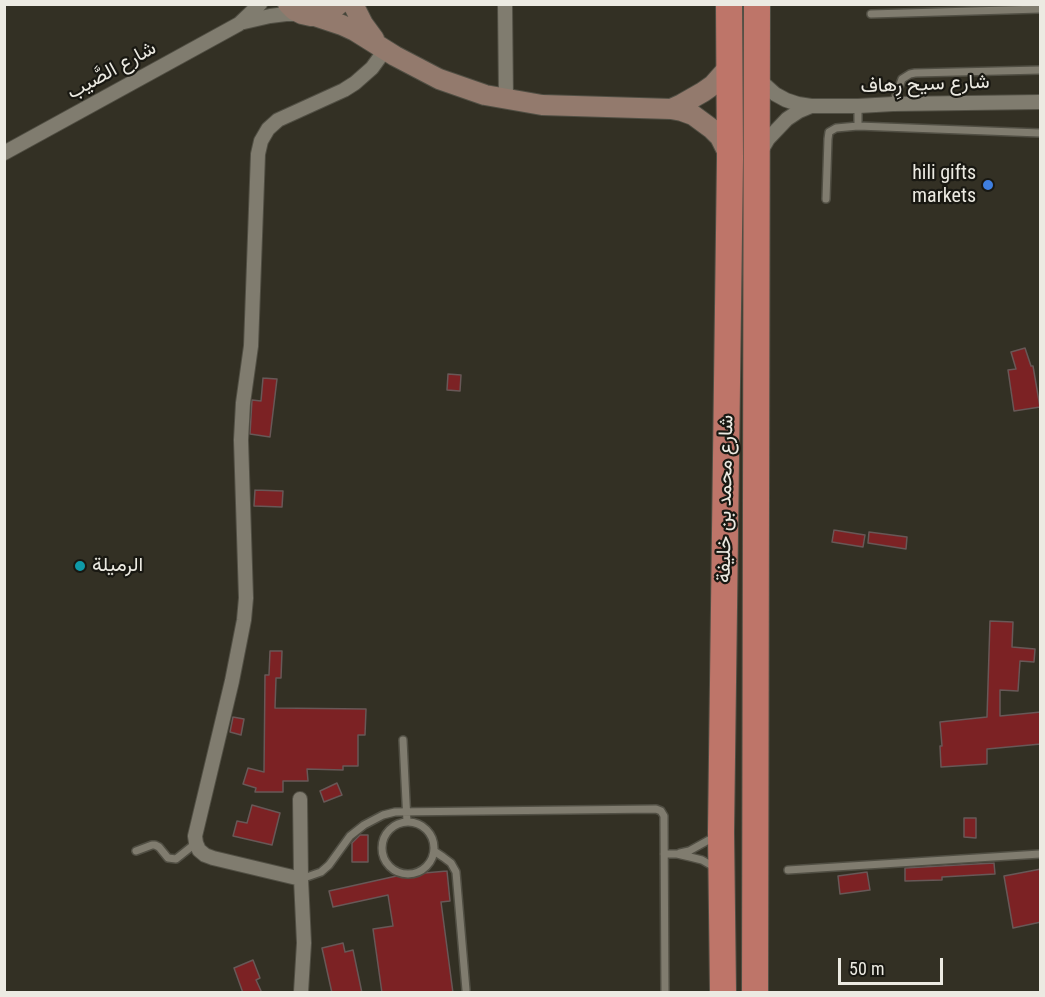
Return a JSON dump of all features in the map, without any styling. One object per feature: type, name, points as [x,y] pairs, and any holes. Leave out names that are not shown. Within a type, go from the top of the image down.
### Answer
[{"type":"highway","name":"شارع محمد بن خليفة","points":[[723,993],[721,832],[730,158],[729,4]]},
{"type":"highway","name":"شارع محمد بن خليفة","points":[[755,993],[757,4]]},
{"type":"street","name":"شارع الصَّيب","points":[[239,24],[260,4]]},
{"type":"street","points":[[302,12],[323,15],[339,4]]},
{"type":"street","points":[[353,4],[363,24],[382,48]]},
{"type":"street","points":[[505,4],[506,99]]},
{"type":"street","name":"شارع الصَّيب","points":[[4,153],[239,24],[270,16],[302,12]]},
{"type":"street","points":[[302,12],[342,25],[439,79],[485,95],[542,105],[671,109],[693,115],[720,138],[730,158]]},
{"type":"street","points":[[301,879],[205,855],[199,850],[195,836],[244,620],[246,598],[241,441],[243,404],[251,346],[258,154],[261,141],[268,129],[278,120],[355,83],[372,68],[382,48]]},
{"type":"street","points":[[671,109],[703,92],[729,67]]},
{"type":"street","name":"شارع سيح رِهاف","points":[[757,75],[775,94],[792,102],[811,106],[1041,102]]},
{"type":"street","points":[[757,165],[768,139],[776,128],[793,115],[811,106]]},
{"type":"street","points":[[300,799],[304,943],[301,993]]},
{"type":"lane","points":[[871,14],[1041,9]]},
{"type":"lane","points":[[893,104],[902,79],[909,74],[1041,70]]},
{"type":"lane","points":[[858,106],[858,126]]},
{"type":"lane","points":[[826,199],[828,139],[829,132],[836,128],[858,126],[1041,133]]},
{"type":"lane","points":[[403,740],[407,822]]},
{"type":"lane","points":[[301,879],[321,872],[329,865],[350,836],[383,815],[406,811],[656,809],[664,816],[665,993]]},
{"type":"lane","points":[[407,822],[421,826],[427,831],[434,851],[428,865],[416,873],[401,874],[388,866],[384,860],[381,845],[387,832],[407,822]]},
{"type":"lane","points":[[677,854],[694,848],[721,832]]},
{"type":"lane","points":[[136,851],[155,845],[168,858],[176,859],[196,843]]},
{"type":"lane","points":[[434,851],[451,863],[456,872],[466,990]]},
{"type":"lane","points":[[664,854],[677,854],[702,860],[723,874]]},
{"type":"lane","points":[[788,870],[1041,854]]},
{"type":"building","points":[[1025,348],[1031,366],[1033,366],[1040,407],[1014,411],[1008,370],[1016,369],[1011,352]]},
{"type":"building","points":[[448,374],[461,375],[460,391],[447,390]]},
{"type":"building","points":[[263,378],[277,379],[270,437],[250,434],[252,400],[261,401]]},
{"type":"building","points":[[255,490],[283,491],[282,507],[254,506]]},
{"type":"building","points":[[834,530],[865,535],[863,547],[832,542]]},
{"type":"building","points":[[869,532],[907,537],[906,549],[868,543]]},
{"type":"building","points":[[990,621],[1013,622],[1012,647],[1035,649],[1034,662],[1020,661],[1018,691],[1000,690],[1000,716],[1041,712],[1041,744],[987,749],[987,764],[941,767],[940,722],[987,717]]},
{"type":"building","points":[[270,651],[282,651],[281,678],[276,678],[275,708],[366,709],[365,735],[358,735],[358,766],[343,766],[343,770],[307,769],[308,781],[283,781],[283,792],[255,792],[256,788],[243,784],[248,768],[264,772],[265,675],[269,675]]},
{"type":"building","points":[[233,717],[244,719],[241,735],[230,732]]},
{"type":"building","points":[[337,783],[342,795],[324,802],[320,791]]},
{"type":"building","points":[[252,805],[280,813],[272,845],[233,836],[237,821],[247,823]]},
{"type":"building","points":[[964,818],[976,818],[976,838],[964,837]]},
{"type":"building","points":[[360,835],[368,835],[368,862],[352,862],[352,843]]},
{"type":"building","points":[[994,863],[995,874],[942,877],[942,880],[905,881],[905,868]]},
{"type":"building","points":[[1041,869],[1041,922],[1013,928],[1004,876]]},
{"type":"building","points":[[447,871],[450,901],[441,902],[453,993],[382,993],[373,929],[393,926],[388,895],[333,907],[329,891],[401,875]]},
{"type":"building","points":[[867,872],[870,890],[840,894],[838,876]]},
{"type":"building","points":[[343,943],[345,952],[353,950],[362,993],[332,993],[322,948]]},
{"type":"building","points":[[253,960],[260,978],[256,980],[262,993],[243,993],[234,968]]},
{"type":"place","name":"hili gifts markets","points":[[988,185]]},
{"type":"place","name":"الرميلة","points":[[80,566]]}]
